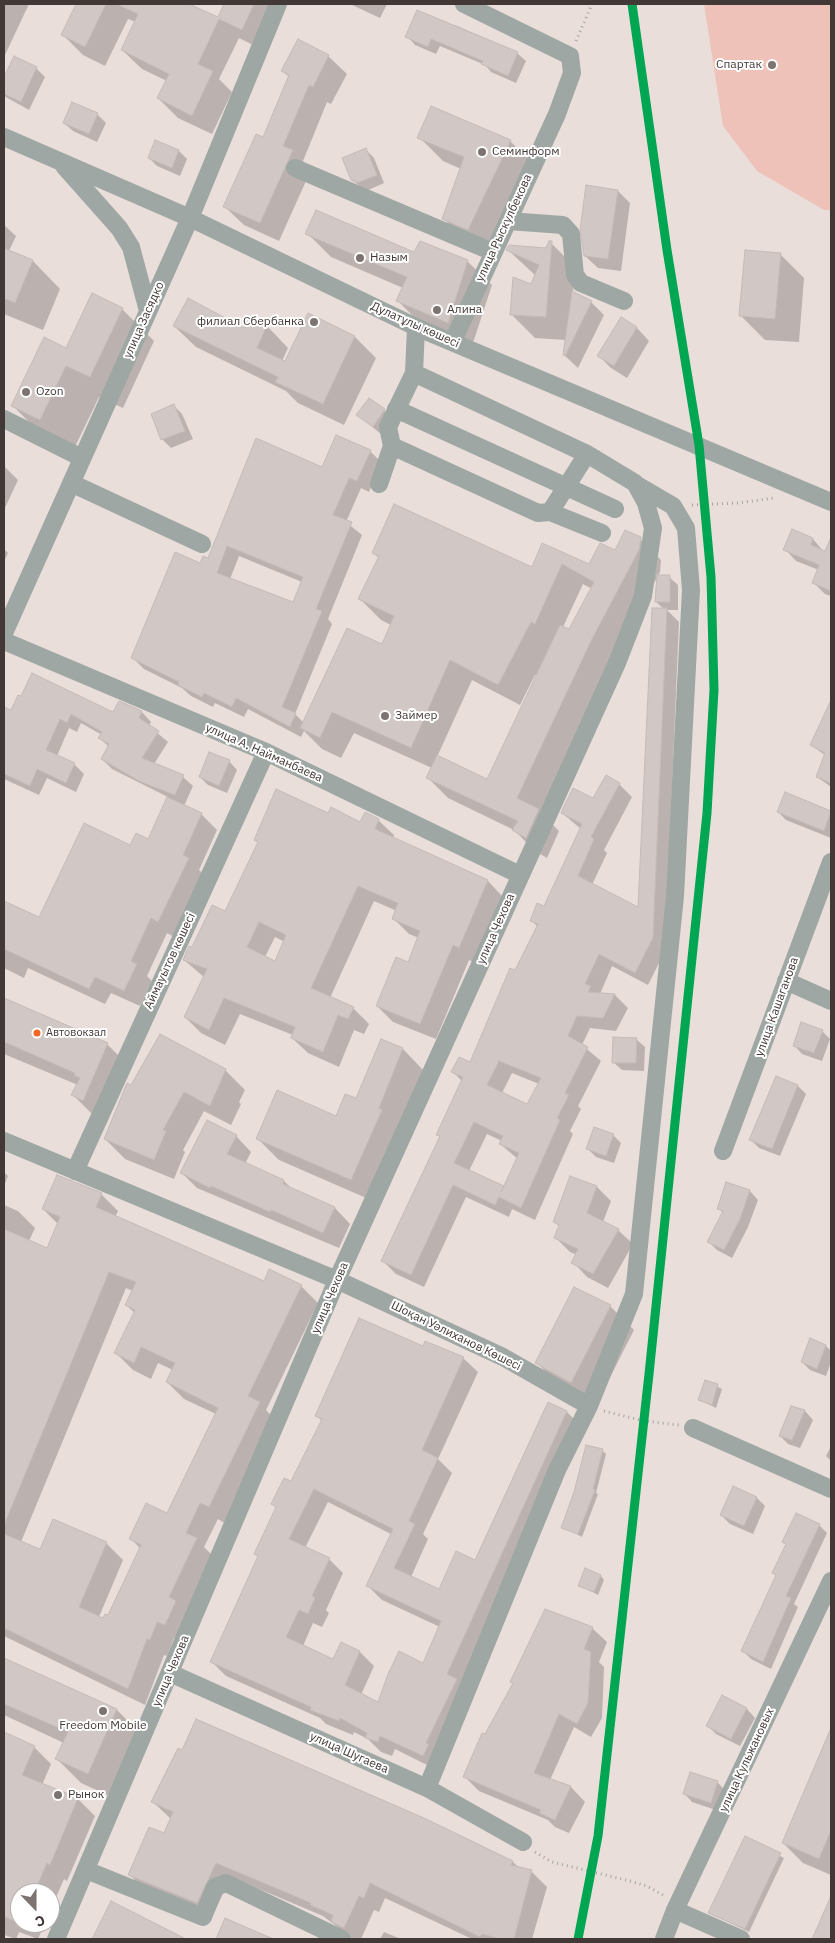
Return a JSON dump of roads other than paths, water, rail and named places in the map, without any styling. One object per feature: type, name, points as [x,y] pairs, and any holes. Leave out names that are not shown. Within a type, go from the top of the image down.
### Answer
[{"type":"street","name":"улица Засядко","points":[[4,633],[190,218],[278,4]]},
{"type":"street","name":"улица Рыскулбекова","points":[[453,342],[557,114],[572,73],[570,56],[464,4]]},
{"type":"street","name":"Дулатұлы көшесі","points":[[4,137],[190,218],[416,327],[831,502]]},
{"type":"street","points":[[60,161],[119,228],[130,247],[148,311]]},
{"type":"street","points":[[295,168],[493,252]]},
{"type":"street","points":[[508,221],[563,225],[571,234],[575,275],[581,283],[624,301]]},
{"type":"street","points":[[379,484],[392,446],[388,428],[414,373],[416,327]]},
{"type":"street","points":[[414,373],[586,454],[673,506],[686,528],[691,590],[675,896],[634,1294],[589,1406],[557,1470],[427,1788]]},
{"type":"street","points":[[396,409],[615,509]]},
{"type":"street","points":[[4,419],[82,458]]},
{"type":"street","points":[[392,446],[538,513],[550,512],[602,533]]},
{"type":"street","points":[[550,512],[586,454]]},
{"type":"street","points":[[71,483],[202,544]]},
{"type":"street","name":"улица Чехова","points":[[56,1939],[337,1280],[617,663],[643,596],[653,528],[646,503],[635,483]]},
{"type":"street","name":"улица А. Найманбаева","points":[[4,641],[266,752],[520,875]]},
{"type":"street","name":"Аймауытов көшесі","points":[[74,1171],[266,752]]},
{"type":"street","name":"улица Кашаганова","points":[[723,1151],[831,862]]},
{"type":"street","points":[[786,981],[831,1001]]},
{"type":"street","name":"Шоқан Уәлиханов Көшесі","points":[[4,1141],[337,1280],[503,1357],[589,1406]]},
{"type":"street","points":[[693,1428],[831,1489]]},
{"type":"street","name":"улица Кульжановых","points":[[664,1939],[675,1910],[831,1581]]},
{"type":"street","name":"улица Шугаева","points":[[170,1673],[427,1788],[523,1842]]},
{"type":"street","points":[[86,1870],[203,1917],[215,1887],[226,1883],[342,1939]]},
{"type":"street","points":[[675,1910],[741,1939]]},
{"type":"place","name":"Спартак","points":[[772,65]]},
{"type":"place","name":"Семинформ","points":[[482,152]]},
{"type":"place","name":"Назым","points":[[360,258]]},
{"type":"place","name":"Алина","points":[[437,310]]},
{"type":"place","name":"филиал Сбербанка","points":[[314,322]]},
{"type":"place","name":"Ozon","points":[[26,392]]},
{"type":"place","name":"Займер","points":[[385,716]]},
{"type":"place","name":"Автовокзал","points":[[37,1033]]},
{"type":"place","name":"Freedom Mobile","points":[[103,1711]]},
{"type":"place","name":"Рынок","points":[[58,1795]]}]
